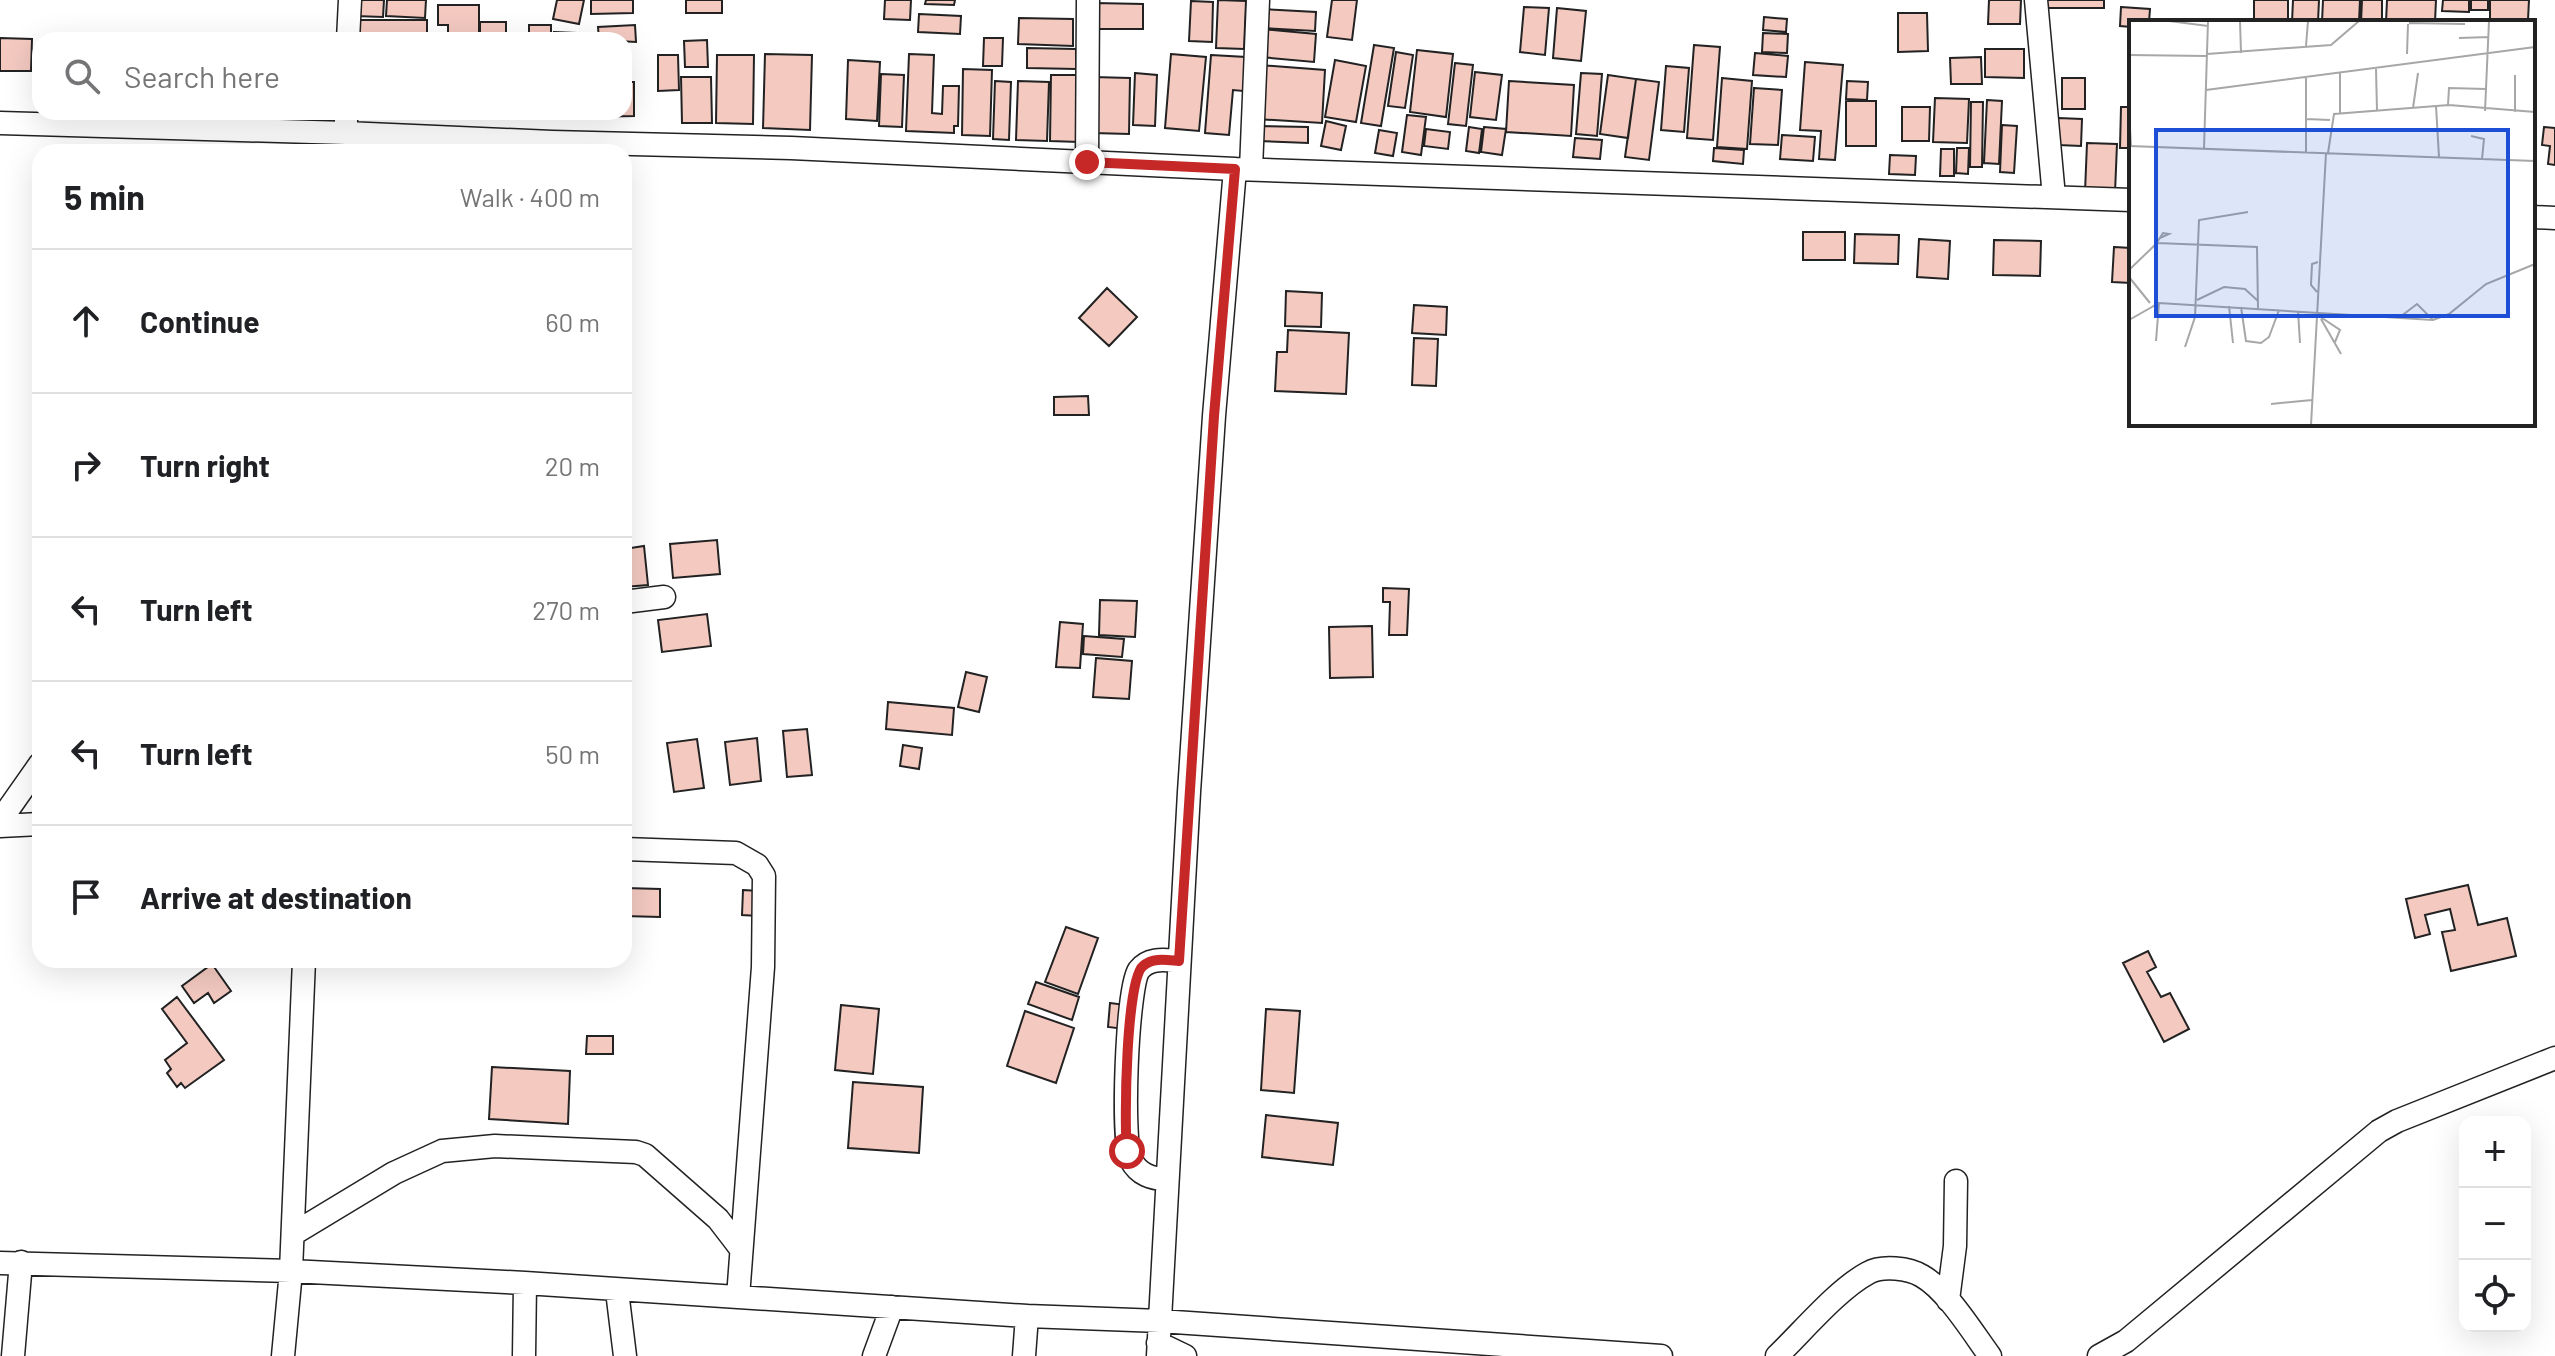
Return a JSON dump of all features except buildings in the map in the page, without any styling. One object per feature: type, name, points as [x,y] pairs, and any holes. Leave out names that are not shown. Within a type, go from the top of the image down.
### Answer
[{"type":"street","points":[[348,32],[350,0]]},
{"type":"street","points":[[1087,162],[1088,0]]},
{"type":"street","points":[[1159,1340],[1179,961],[1214,416],[1243,169],[1258,0]]},
{"type":"street","points":[[2036,0],[2054,197]]},
{"type":"street","points":[[0,123],[346,122],[552,142],[807,148],[1243,169],[2129,200]]},
{"type":"street","points":[[2535,217],[2555,218]]},
{"type":"street","points":[[632,601],[664,597]]},
{"type":"street","points":[[0,823],[32,788]]},
{"type":"street","points":[[0,823],[32,824]]},
{"type":"street","points":[[632,849],[736,853],[757,865],[764,876],[763,967],[738,1297]]},
{"type":"street","points":[[1167,1180],[1142,1174],[1127,1151],[1129,1042],[1135,977],[1141,966],[1154,960],[1179,961]]},
{"type":"street","points":[[283,1356],[293,1234],[304,968]]},
{"type":"street","points":[[2099,1356],[2126,1341],[2379,1131],[2555,1058]]},
{"type":"street","points":[[293,1234],[394,1173],[442,1151],[495,1146],[636,1152],[645,1155],[718,1219],[741,1249]]},
{"type":"street","points":[[1948,1300],[1955,1246],[1956,1181]]},
{"type":"street","points":[[13,1356],[10,1263],[291,1271],[525,1283],[1027,1316],[1159,1340],[1661,1356]]},
{"type":"street","points":[[1777,1356],[1847,1288],[1871,1271],[1895,1268],[1922,1275],[1948,1300],[1990,1356]]},
{"type":"street","points":[[524,1356],[525,1283]]},
{"type":"street","points":[[617,1291],[625,1356]]},
{"type":"street","points":[[874,1356],[892,1307]]},
{"type":"street","points":[[1024,1356],[1027,1316]]},
{"type":"street","points":[[1159,1340],[1185,1356]]},
{"type":"route","points":[[1087,162],[1235,169],[1214,416],[1179,961],[1154,960],[1141,966],[1135,977],[1129,1042],[1127,1151]]}]
